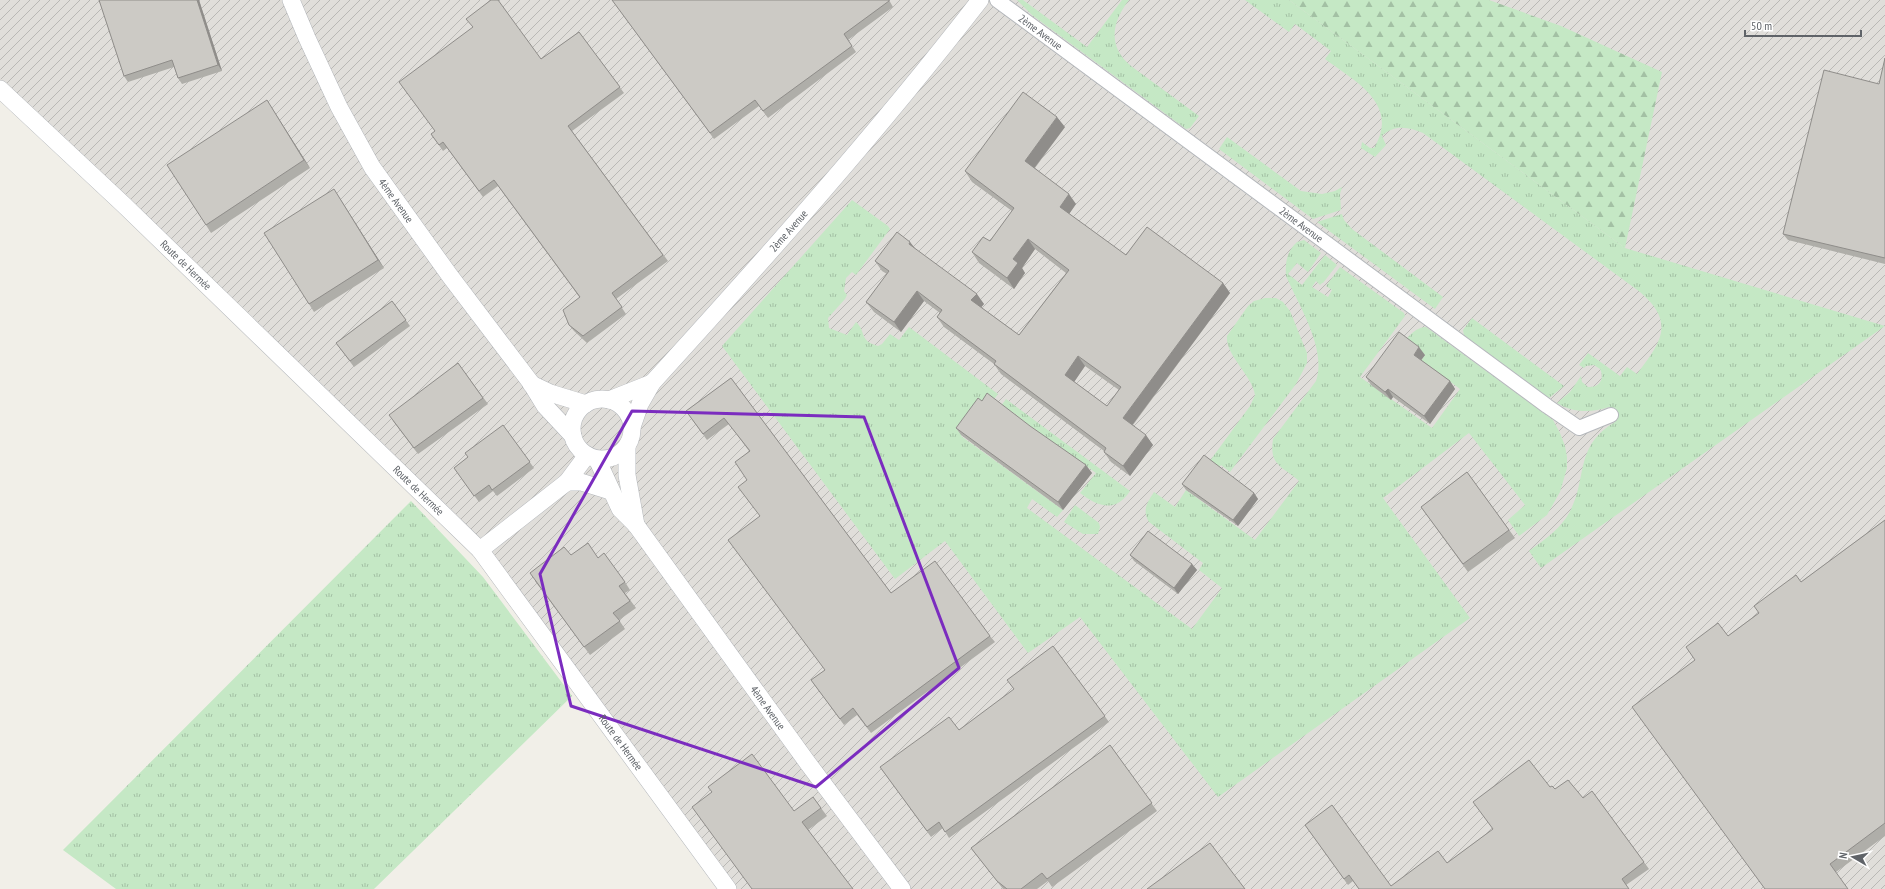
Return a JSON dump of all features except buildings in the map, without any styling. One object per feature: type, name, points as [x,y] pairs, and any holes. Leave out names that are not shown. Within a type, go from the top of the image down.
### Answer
[{"type":"street","name":"4ème Avenue","points":[[291,0],[339,107],[372,167],[441,264],[530,383],[545,406],[573,436],[580,450],[592,457],[620,509],[636,525],[803,756],[902,889]]},
{"type":"street","name":"2ème Avenue","points":[[632,427],[640,404],[652,383],[834,179],[917,82],[980,0]]},
{"type":"street","name":"2ème Avenue","points":[[997,0],[1547,406],[1579,428],[1611,416]]},
{"type":"street","name":"Route de Hermée","points":[[0,89],[124,205],[480,550],[728,889]]},
{"type":"street","name":"4ème Avenue","points":[[530,383],[550,393],[586,404]]},
{"type":"street","name":"2ème Avenue","points":[[609,400],[652,383]]},
{"type":"street","points":[[573,436],[572,427],[574,418],[579,410],[586,404],[601,399],[609,400],[620,405],[628,414],[632,427]]},
{"type":"street","name":"4ème Avenue","points":[[632,427],[632,434],[627,446],[627,476],[636,525]]},
{"type":"street","points":[[480,550],[567,482],[592,457],[607,459],[617,455],[627,446]]},
{"type":"street","points":[[567,482],[581,482],[610,491]]},
{"type":"highlighted area","points":[[632,411],[864,417],[959,668],[816,787],[571,706],[540,574]]},
{"type":"shaded area","points":[[0,0],[1885,0],[1885,889],[736,889],[501,571],[0,79]]},
{"type":"green space","points":[[1017,0],[1023,0],[1087,47],[1122,0],[1129,0],[1123,8],[1116,25],[1115,42],[1118,50],[1131,66],[1199,116],[1190,128],[1186,129],[1032,15]]},
{"type":"green space","points":[[1245,0],[1289,0],[1625,248],[1885,326],[1541,568],[1529,551],[1554,532],[1566,518],[1578,491],[1586,454],[1592,443],[1601,432],[1615,422],[1609,407],[1582,411],[1569,409],[1557,403],[1570,392],[1581,376],[1582,382],[1588,387],[1595,386],[1600,382],[1602,376],[1600,369],[1594,365],[1586,366],[1584,368],[1579,365],[1588,353],[1620,376],[1627,367],[1637,374],[1653,352],[1658,342],[1661,333],[1661,323],[1658,313],[1640,292],[1423,133],[1407,128],[1397,128],[1387,132],[1382,136],[1386,145],[1375,157],[1361,148],[1362,142],[1370,148],[1374,148],[1381,132],[1382,119],[1378,107],[1371,96],[1349,76],[1325,59],[1331,51],[1295,24],[1289,32]]},
{"type":"green space","points":[[1289,0],[1489,0],[1561,26],[1662,72],[1625,248]]},
{"type":"green space","points":[[1227,137],[1301,191],[1322,194],[1335,191],[1342,187],[1340,194],[1341,210],[1313,219],[1219,149]]},
{"type":"green space","points":[[852,200],[890,229],[856,275],[852,272],[846,278],[844,291],[847,295],[828,318],[829,328],[847,335],[856,322],[865,338],[872,344],[878,346],[882,344],[890,334],[899,340],[909,327],[998,394],[987,409],[961,436],[1063,510],[1057,517],[1032,499],[1027,508],[1192,629],[1222,588],[1199,570],[1203,563],[1149,522],[1146,514],[1146,507],[1154,492],[1175,507],[1186,490],[1255,540],[1299,481],[1278,464],[1273,455],[1272,448],[1273,439],[1316,381],[1318,369],[1318,355],[1315,342],[1286,276],[1287,257],[1297,242],[1304,240],[1321,253],[1308,272],[1297,263],[1288,274],[1302,285],[1325,255],[1337,265],[1323,283],[1320,285],[1316,281],[1312,287],[1328,297],[1332,290],[1326,286],[1340,267],[1404,313],[1405,316],[1360,377],[1432,428],[1460,389],[1421,360],[1425,355],[1405,340],[1412,333],[1426,327],[1553,420],[1565,446],[1567,457],[1567,468],[1560,492],[1547,515],[1519,536],[1508,520],[1525,505],[1469,433],[1383,498],[1470,618],[1218,797],[1080,617],[1028,653],[945,541],[895,579],[722,346]]},
{"type":"green space","points":[[1342,214],[1344,220],[1352,229],[1443,297],[1435,309],[1317,222]]},
{"type":"green space","points":[[1265,298],[1276,298],[1283,302],[1290,311],[1307,353],[1307,363],[1296,384],[1230,472],[1221,465],[1218,469],[1209,462],[1250,406],[1255,395],[1249,380],[1230,350],[1227,336],[1248,306],[1254,301]]},
{"type":"green space","points":[[1472,318],[1564,386],[1549,398],[1464,335],[1463,330]]},
{"type":"green space","points":[[1006,399],[1130,491],[1118,503],[1106,506],[1086,498],[1080,493],[1096,473],[1053,442],[1052,444],[1014,413],[1005,424],[994,416]]},
{"type":"green space","points":[[411,501],[483,577],[572,696],[374,889],[116,889],[63,850]]},
{"type":"green space","points":[[1075,505],[1099,523],[1100,527],[1098,534],[1083,534],[1064,522]]}]
